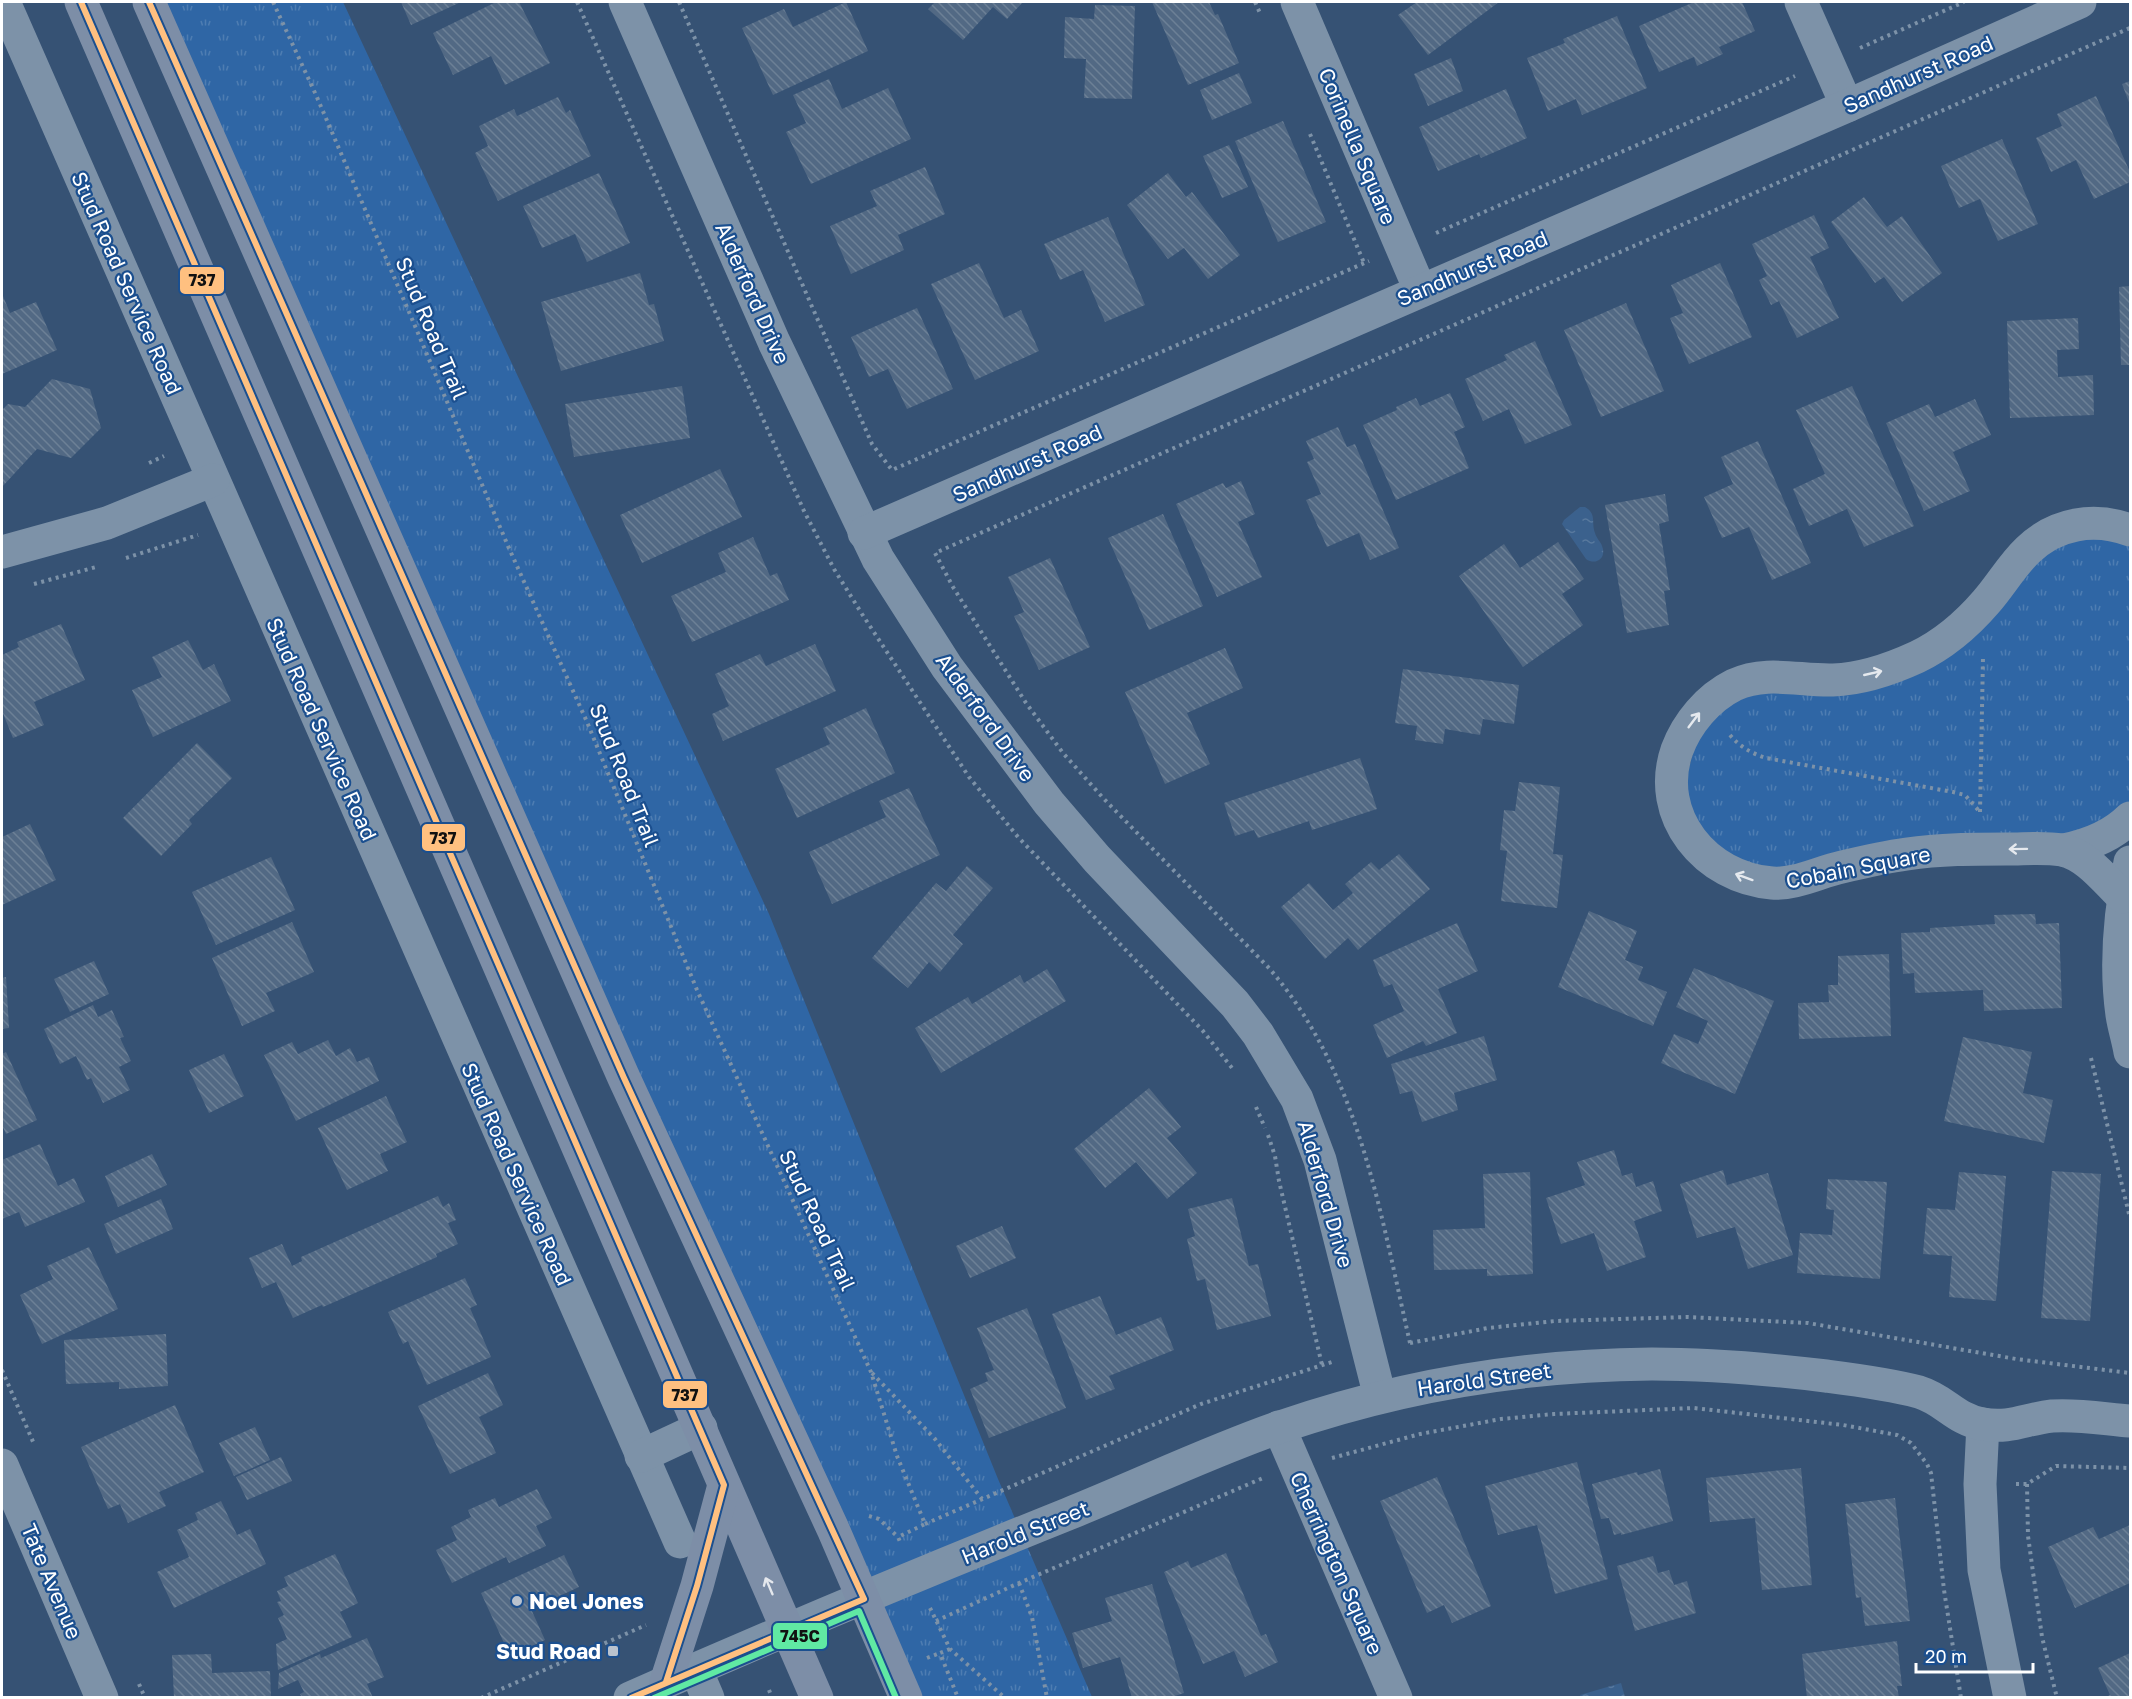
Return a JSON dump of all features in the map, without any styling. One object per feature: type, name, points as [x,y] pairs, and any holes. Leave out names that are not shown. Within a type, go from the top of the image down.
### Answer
[{"type":"main road","points":[[81,2],[817,1698]]},
{"type":"main road","points":[[149,2],[624,1078],[864,1599],[906,1698]]},
{"type":"main road","points":[[666,1682],[697,1586],[724,1485]]},
{"type":"street","name":"Stud Road Service Road","points":[[4,2],[680,1542]]},
{"type":"street","name":"Alderford Drive","points":[[625,2],[774,342],[878,559],[947,667],[1043,795],[1097,859],[1235,1004],[1282,1070],[1297,1099],[1320,1160],[1380,1397]]},
{"type":"street","name":"Corinella Square","points":[[1297,2],[1420,290]]},
{"type":"street","points":[[1801,2],[1847,106]]},
{"type":"street","name":"Sandhurst Road","points":[[864,533],[1847,106],[2080,2]]},
{"type":"street","points":[[2,552],[107,523],[213,480]]},
{"type":"street","name":"Cobain Square","points":[[2130,530],[2111,524],[2080,524],[2060,528],[2042,538],[2027,551],[1984,605],[1951,636],[1928,652],[1882,671],[1837,680],[1771,676],[1754,678],[1719,694],[1706,704],[1686,732],[1678,748],[1674,762],[1673,796],[1684,830],[1707,858],[1752,880],[1774,883],[1790,882],[1839,868],[1906,854],[1981,849],[2064,850],[2086,845],[2105,836],[2122,826],[2130,818]]},
{"type":"street","name":"Cobain Square","points":[[2064,850],[2095,870],[2123,897]]},
{"type":"street","points":[[2130,862],[2123,897],[2120,976],[2122,1015],[2130,1052]]},
{"type":"street","name":"Harold Street","points":[[630,1698],[666,1682],[702,1684],[787,1630],[915,1576],[1279,1427],[1414,1388],[1522,1370],[1649,1364],[1756,1367],[1851,1379],[1915,1391],[1938,1400],[1959,1417],[1983,1424],[2011,1426],[2036,1418],[2061,1416],[2130,1421]]},
{"type":"street","points":[[1983,1424],[1980,1484],[1984,1570],[2010,1698]]},
{"type":"street","name":"Cherrington Square","points":[[1279,1427],[1396,1698]]},
{"type":"street","points":[[641,1456],[701,1428]]},
{"type":"street","name":"Tate Avenue","points":[[2,1465],[102,1698]]},
{"type":"path","name":"Stud Road Trail","points":[[273,2],[316,95],[508,546],[587,722],[697,990],[871,1372],[897,1456],[924,1524]]},
{"type":"path","points":[[679,2],[872,444],[892,470],[1364,263]]},
{"type":"path","points":[[1857,49],[1964,2]]},
{"type":"path","points":[[934,553],[2130,28]]},
{"type":"path","points":[[1433,235],[1793,76]]},
{"type":"path","points":[[1980,820],[1984,605]]},
{"type":"path","points":[[1706,704],[1737,743],[1758,755],[1965,795],[1980,812]]},
{"type":"path","points":[[2089,1051],[2130,1218]]},
{"type":"path","points":[[898,1537],[1201,1404],[1332,1362]]},
{"type":"path","points":[[2130,1368],[2130,1373]]},
{"type":"path","points":[[871,1372],[935,1439],[982,1499]]},
{"type":"path","points":[[1331,1458],[1420,1434],[1501,1419],[1554,1414],[1694,1408],[1843,1425],[1897,1435],[1911,1443],[1931,1473],[1944,1590],[1961,1698]]},
{"type":"path","points":[[2057,1698],[2039,1615],[2028,1536],[2026,1484],[2056,1466],[2130,1468]]},
{"type":"path","points":[[936,1622],[1019,1583],[1262,1479]]},
{"type":"path","points":[[1932,1485],[1940,1485]]},
{"type":"path","points":[[864,1517],[879,1519],[898,1537],[903,1548]]},
{"type":"path","points":[[1019,1583],[1032,1617],[1047,1698]]},
{"type":"path","points":[[931,1610],[950,1649],[1005,1698]]},
{"type":"path","points":[[481,1698],[653,1621]]},
{"type":"path","points":[[950,1649],[940,1653],[958,1698]]},
{"type":"path","points":[[769,1690],[772,1698]]},
{"type":"green space","points":[[153,2],[343,2],[769,914],[998,1479],[1092,1697],[906,1697]]},
{"type":"green space","points":[[2130,516],[2130,818],[2122,827],[1752,880],[1677,813],[1706,704],[1882,671],[2082,524]]},
{"type":"water","points":[[1580,507],[1585,507],[1591,512],[1594,529],[1603,550],[1600,560],[1593,562],[1586,559],[1562,524]]},
{"type":"water","points":[[1621,1683],[1625,1697],[1581,1697],[1580,1695]]},
{"type":"building","points":[[401,2],[461,2],[411,25]]},
{"type":"building","points":[[496,2],[519,2],[550,63],[505,85],[491,56],[453,75],[433,33]]},
{"type":"building","points":[[846,2],[868,51],[773,95],[742,28],[784,9],[793,27]]},
{"type":"building","points":[[935,2],[1023,2],[1007,19],[993,7],[963,40],[928,9]]},
{"type":"building","points":[[1152,2],[1209,2],[1215,15],[1218,14],[1239,63],[1188,85]]},
{"type":"building","points":[[1417,2],[1499,2],[1428,55],[1398,15]]},
{"type":"building","points":[[1694,2],[1742,2],[1755,31],[1719,47],[1723,54],[1697,66],[1694,57],[1659,72],[1639,26]]},
{"type":"building","points":[[1095,5],[1135,6],[1132,99],[1084,98],[1086,59],[1064,58],[1065,17],[1094,19]]},
{"type":"building","points":[[1617,16],[1647,88],[1582,115],[1576,99],[1548,111],[1527,58],[1565,43],[1563,39]]},
{"type":"building","points":[[1451,58],[1463,91],[1428,106],[1414,74]]},
{"type":"building","points":[[1239,73],[1252,103],[1212,120],[1200,90]]},
{"type":"building","points":[[829,79],[842,109],[888,88],[911,139],[811,184],[786,132],[806,123],[793,95]]},
{"type":"building","points":[[2130,81],[2130,105],[2122,84]]},
{"type":"building","points":[[1506,89],[1527,138],[1481,158],[1479,154],[1438,171],[1419,127]]},
{"type":"building","points":[[2096,96],[2130,172],[2130,182],[2094,199],[2076,160],[2051,172],[2036,138],[2062,126],[2057,114]]},
{"type":"building","points":[[558,97],[566,113],[570,110],[591,156],[498,201],[475,153],[488,146],[479,126],[514,109],[517,116]]},
{"type":"building","points":[[1283,121],[1326,222],[1278,242],[1235,141]]},
{"type":"building","points":[[2002,139],[2038,224],[1998,241],[1980,199],[1959,208],[1941,166]]},
{"type":"building","points":[[1229,145],[1248,187],[1222,198],[1203,156]]},
{"type":"building","points":[[925,167],[945,214],[898,235],[904,250],[851,274],[830,226],[877,206],[870,191]]},
{"type":"building","points":[[599,173],[630,243],[587,262],[575,234],[542,248],[523,206]]},
{"type":"building","points":[[1168,173],[1186,197],[1192,192],[1240,255],[1208,279],[1184,248],[1168,259],[1127,205]]},
{"type":"building","points":[[1864,197],[1887,227],[1902,216],[1942,273],[1902,302],[1884,277],[1875,283],[1831,222]]},
{"type":"building","points":[[1814,215],[1829,248],[1810,257],[1839,318],[1797,338],[1779,301],[1771,305],[1759,280],[1767,276],[1752,244]]},
{"type":"building","points":[[1108,217],[1145,305],[1105,322],[1083,270],[1060,280],[1044,244]]},
{"type":"building","points":[[979,263],[1004,318],[1021,310],[1039,351],[975,380],[931,284]]},
{"type":"building","points":[[1720,263],[1752,337],[1689,364],[1670,318],[1683,313],[1671,285]]},
{"type":"building","points":[[640,273],[649,305],[654,304],[664,341],[561,371],[541,302]]},
{"type":"building","points":[[2130,286],[2130,365],[2121,365],[2119,287]]},
{"type":"building","points":[[2,297],[10,313],[36,302],[57,350],[2,374]]},
{"type":"building","points":[[1626,303],[1664,391],[1601,417],[1564,330]]},
{"type":"building","points":[[917,308],[953,389],[907,409],[888,369],[869,377],[851,337]]},
{"type":"building","points":[[2078,318],[2079,349],[2057,350],[2058,377],[2093,375],[2094,415],[2010,418],[2007,321]]},
{"type":"building","points":[[1535,341],[1572,425],[1525,444],[1509,409],[1483,421],[1465,379],[1507,360],[1504,355]]},
{"type":"building","points":[[52,379],[90,389],[101,428],[71,458],[37,449],[2,487],[2,410],[8,404],[25,407]]},
{"type":"building","points":[[682,386],[690,438],[574,457],[565,404]]},
{"type":"building","points":[[1852,386],[1914,526],[1864,547],[1847,509],[1809,526],[1793,489],[1825,474],[1796,410]]},
{"type":"building","points":[[1450,393],[1465,427],[1454,432],[1469,468],[1396,500],[1363,425],[1397,410],[1396,407],[1416,398],[1420,406]]},
{"type":"building","points":[[1975,399],[1991,435],[1953,452],[1970,491],[1924,511],[1886,423],[1929,404],[1935,417]]},
{"type":"building","points":[[1338,427],[1347,447],[1355,444],[1399,548],[1370,560],[1359,533],[1327,547],[1306,500],[1321,494],[1307,462],[1314,459],[1306,441]]},
{"type":"building","points":[[1758,441],[1811,563],[1772,580],[1749,527],[1722,538],[1704,497],[1733,484],[1721,457]]},
{"type":"building","points":[[720,469],[742,517],[642,563],[620,515]]},
{"type":"building","points":[[1241,481],[1255,514],[1238,522],[1262,577],[1217,597],[1176,504],[1223,483],[1226,488]]},
{"type":"building","points":[[1665,494],[1669,521],[1659,524],[1670,590],[1664,591],[1669,625],[1627,633],[1605,505]]},
{"type":"building","points":[[1163,514],[1203,606],[1149,630],[1108,538]]},
{"type":"building","points":[[753,537],[770,576],[777,573],[789,600],[692,642],[671,596],[726,572],[718,553]]},
{"type":"building","points":[[1558,542],[1584,579],[1562,594],[1583,625],[1523,667],[1459,576],[1504,544],[1520,568]]},
{"type":"building","points":[[1050,558],[1090,647],[1039,670],[1014,616],[1024,612],[1008,577]]},
{"type":"building","points":[[61,624],[85,680],[34,702],[44,725],[13,738],[2,711],[2,655],[19,647],[17,642]]},
{"type":"building","points":[[188,640],[203,670],[214,664],[231,701],[153,737],[132,690],[162,677],[152,657]]},
{"type":"building","points":[[815,644],[836,691],[723,741],[712,714],[729,706],[715,674],[760,654],[766,666]]},
{"type":"building","points":[[1225,648],[1243,688],[1187,713],[1210,764],[1165,784],[1125,692]]},
{"type":"building","points":[[1403,669],[1519,685],[1514,724],[1483,719],[1480,735],[1445,729],[1443,744],[1415,740],[1417,726],[1395,723]]},
{"type":"building","points":[[866,708],[895,773],[797,818],[775,769],[830,744],[823,728]]},
{"type":"building","points":[[197,743],[232,778],[189,820],[192,824],[161,856],[123,818]]},
{"type":"building","points":[[1360,758],[1377,809],[1312,830],[1309,821],[1258,838],[1254,830],[1235,836],[1224,803]]},
{"type":"building","points":[[1519,782],[1560,787],[1553,854],[1563,855],[1557,908],[1501,901],[1507,851],[1500,850],[1504,810],[1515,811]]},
{"type":"building","points":[[909,788],[940,855],[832,904],[809,852],[886,817],[879,801]]},
{"type":"building","points":[[30,824],[56,880],[2,905],[2,837]]},
{"type":"building","points":[[1399,854],[1430,889],[1358,950],[1348,938],[1325,959],[1281,907],[1309,883],[1333,910],[1353,893],[1345,884],[1371,862],[1379,870]]},
{"type":"building","points":[[271,857],[295,910],[216,945],[192,892]]},
{"type":"building","points":[[967,866],[993,888],[953,935],[963,944],[940,972],[929,962],[908,988],[872,958],[936,883],[946,891]]},
{"type":"building","points":[[1589,911],[1637,931],[1625,960],[1643,967],[1638,980],[1667,992],[1653,1026],[1558,987]]},
{"type":"building","points":[[2035,914],[2036,924],[2059,923],[2062,1008],[1984,1011],[1983,990],[1915,993],[1914,973],[1903,974],[1901,933],[1930,932],[1930,928],[1995,924],[1994,915]]},
{"type":"building","points":[[292,922],[314,972],[266,993],[275,1011],[242,1026],[212,958]]},
{"type":"building","points":[[1457,923],[1478,971],[1438,989],[1457,1033],[1426,1046],[1423,1041],[1387,1058],[1373,1025],[1404,1011],[1392,984],[1384,987],[1373,960]]},
{"type":"building","points":[[1889,954],[1891,1036],[1799,1039],[1798,1003],[1829,1002],[1828,985],[1838,985],[1838,956]]},
{"type":"building","points":[[94,961],[109,994],[70,1012],[54,979]]},
{"type":"building","points":[[1694,968],[1774,1001],[1735,1094],[1661,1063],[1674,1034],[1698,1044],[1708,1021],[1676,1007]]},
{"type":"building","points":[[1047,969],[1066,1001],[941,1073],[915,1028],[968,997],[972,1004],[1020,975],[1024,983]]},
{"type":"building","points":[[6,977],[9,1028],[2,1029],[2,978]]},
{"type":"building","points":[[93,1005],[98,1017],[112,1010],[124,1037],[120,1038],[131,1061],[119,1067],[130,1090],[103,1103],[91,1078],[87,1080],[76,1056],[60,1064],[44,1029]]},
{"type":"building","points":[[1484,1036],[1497,1080],[1454,1093],[1458,1110],[1422,1122],[1412,1091],[1400,1094],[1391,1064]]},
{"type":"building","points":[[1963,1037],[2032,1052],[2023,1093],[2053,1100],[2044,1143],[1944,1121]]},
{"type":"building","points":[[328,1040],[336,1056],[350,1048],[357,1062],[369,1057],[379,1081],[296,1121],[264,1055],[292,1042],[298,1054]]},
{"type":"building","points":[[6,1052],[37,1120],[6,1134],[2,1125],[2,1054]]},
{"type":"building","points":[[224,1054],[244,1096],[209,1113],[189,1070]]},
{"type":"building","points":[[1149,1088],[1181,1127],[1167,1138],[1197,1173],[1167,1199],[1136,1162],[1105,1188],[1074,1149]]},
{"type":"building","points":[[386,1096],[407,1142],[380,1154],[388,1171],[347,1190],[318,1128]]},
{"type":"building","points":[[40,1144],[58,1186],[74,1178],[85,1202],[25,1227],[19,1212],[2,1219],[2,1160]]},
{"type":"building","points":[[1614,1150],[1622,1176],[1632,1173],[1636,1187],[1653,1181],[1662,1211],[1634,1221],[1646,1257],[1607,1271],[1594,1233],[1561,1244],[1546,1198],[1585,1185],[1577,1162]]},
{"type":"building","points":[[152,1154],[167,1185],[118,1207],[105,1176]]},
{"type":"building","points":[[1723,1170],[1727,1185],[1768,1173],[1793,1255],[1748,1269],[1735,1227],[1697,1238],[1680,1184]]},
{"type":"building","points":[[2052,1171],[2101,1174],[2090,1321],[2041,1318]]},
{"type":"building","points":[[1530,1172],[1533,1274],[1487,1276],[1487,1269],[1434,1270],[1433,1230],[1485,1228],[1483,1174]]},
{"type":"building","points":[[1959,1172],[2006,1176],[1996,1301],[1949,1297],[1952,1256],[1923,1254],[1927,1208],[1955,1210]]},
{"type":"building","points":[[1828,1179],[1887,1182],[1880,1279],[1797,1273],[1800,1233],[1832,1235],[1834,1210],[1826,1209]]},
{"type":"building","points":[[438,1196],[443,1207],[449,1203],[456,1220],[448,1223],[458,1244],[436,1254],[437,1257],[293,1318],[276,1282],[262,1288],[249,1258],[282,1244],[292,1266],[302,1261],[301,1257]]},
{"type":"building","points":[[1232,1198],[1249,1266],[1258,1264],[1271,1316],[1217,1330],[1205,1279],[1197,1281],[1187,1239],[1195,1236],[1188,1209]]},
{"type":"building","points":[[161,1199],[173,1229],[116,1254],[104,1224]]},
{"type":"building","points":[[1002,1226],[1016,1258],[970,1278],[956,1246]]},
{"type":"building","points":[[89,1247],[118,1309],[42,1344],[20,1295],[53,1279],[47,1266]]},
{"type":"building","points":[[465,1278],[477,1305],[470,1308],[491,1357],[427,1385],[408,1341],[403,1344],[388,1312]]},
{"type":"building","points":[[1100,1296],[1116,1335],[1161,1317],[1174,1350],[1109,1376],[1115,1389],[1086,1400],[1052,1314]]},
{"type":"building","points":[[1027,1308],[1066,1408],[989,1438],[970,1389],[988,1381],[985,1373],[994,1370],[977,1328]]},
{"type":"building","points":[[166,1334],[168,1386],[119,1389],[119,1382],[66,1384],[64,1340]]},
{"type":"building","points":[[488,1373],[503,1405],[479,1417],[496,1453],[450,1474],[418,1406]]},
{"type":"building","points":[[175,1405],[204,1472],[159,1492],[166,1506],[128,1523],[120,1504],[108,1509],[81,1447]]},
{"type":"building","points":[[255,1427],[270,1460],[234,1476],[219,1443]]},
{"type":"building","points":[[281,1457],[292,1481],[247,1500],[236,1477]]},
{"type":"building","points":[[1577,1462],[1608,1579],[1555,1594],[1537,1525],[1498,1535],[1485,1486]]},
{"type":"building","points":[[1801,1468],[1812,1585],[1762,1590],[1755,1518],[1710,1522],[1706,1478]]},
{"type":"building","points":[[1660,1469],[1673,1521],[1614,1535],[1609,1518],[1601,1519],[1592,1484],[1637,1472],[1638,1475]]},
{"type":"building","points":[[1437,1477],[1491,1606],[1452,1623],[1444,1605],[1427,1613],[1380,1501]]},
{"type":"building","points":[[537,1489],[552,1518],[536,1526],[546,1546],[509,1563],[506,1557],[452,1583],[436,1550],[457,1540],[451,1527],[471,1517],[468,1510],[495,1498],[499,1507]]},
{"type":"building","points":[[1895,1498],[1910,1621],[1865,1626],[1861,1597],[1856,1598],[1845,1504]]},
{"type":"building","points":[[221,1501],[237,1535],[250,1529],[266,1564],[174,1608],[157,1572],[189,1557],[177,1530],[198,1520],[195,1513]]},
{"type":"building","points":[[2130,1525],[2130,1583],[2075,1608],[2048,1547],[2093,1527],[2099,1539]]},
{"type":"building","points":[[1226,1553],[1261,1636],[1266,1634],[1278,1662],[1245,1677],[1234,1651],[1203,1664],[1164,1572],[1188,1561],[1191,1568]]},
{"type":"building","points":[[335,1554],[358,1603],[340,1612],[352,1637],[278,1670],[276,1644],[287,1639],[278,1618],[284,1615],[277,1602],[281,1601],[277,1591],[288,1586],[284,1577]]},
{"type":"building","name":"Noel Jones","points":[[564,1555],[579,1587],[531,1609],[545,1640],[510,1656],[481,1593]]},
{"type":"building","points":[[1653,1556],[1658,1573],[1669,1570],[1674,1585],[1687,1581],[1696,1613],[1635,1631],[1617,1566]]},
{"type":"building","points":[[1152,1584],[1184,1693],[1169,1698],[1132,1698],[1120,1657],[1083,1668],[1072,1633],[1112,1621],[1105,1598]]},
{"type":"building","points":[[367,1638],[384,1677],[367,1684],[373,1698],[302,1698],[300,1694],[304,1692],[298,1680],[278,1689],[279,1673],[320,1654],[321,1658]]},
{"type":"building","points":[[1897,1641],[1902,1686],[1897,1686],[1899,1698],[1807,1698],[1802,1654]]},
{"type":"building","points":[[2130,1653],[2130,1698],[2104,1698],[2110,1695],[2098,1668]]},
{"type":"building","points":[[211,1654],[212,1673],[270,1671],[271,1698],[174,1698],[172,1655]]},
{"type":"transit line","name":"737","points":[[81,2],[724,1485],[697,1586],[666,1682]]},
{"type":"transit line","name":"737","points":[[149,2],[624,1078],[864,1599],[631,1698]]},
{"type":"transit line","name":"745C","points":[[654,1698],[859,1611],[896,1698]]},
{"type":"place","name":"Noel Jones","points":[[517,1601]]},
{"type":"place","name":"Stud Road","points":[[613,1651]]}]
